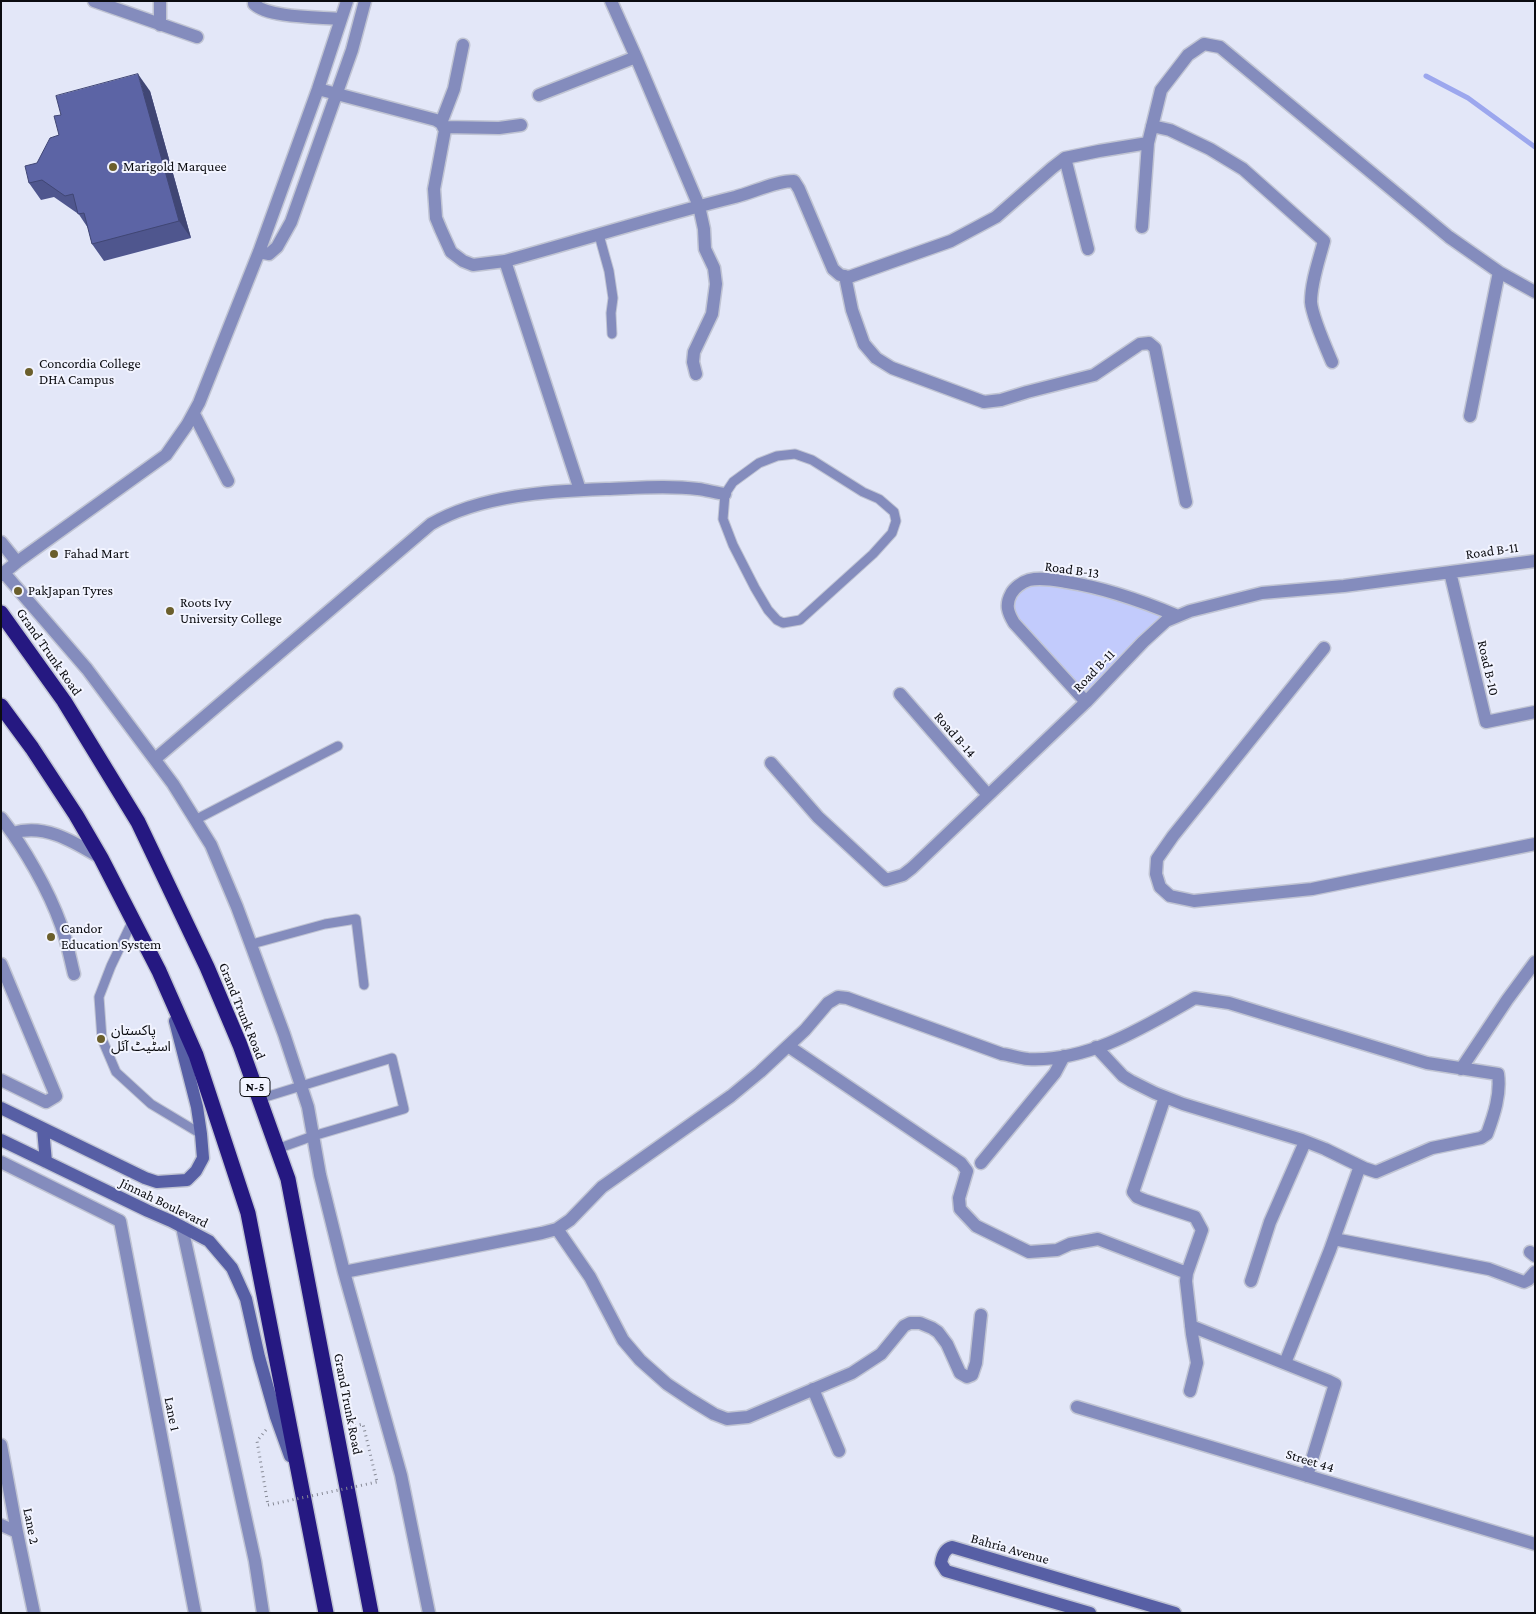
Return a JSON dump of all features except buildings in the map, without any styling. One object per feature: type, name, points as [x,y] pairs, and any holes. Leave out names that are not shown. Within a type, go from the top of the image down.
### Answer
[{"type":"highway","name":"Grand Trunk Road","points":[[1,613],[64,701],[138,822],[207,967],[240,1045],[288,1179],[371,1613]]},
{"type":"highway","points":[[1,706],[32,748],[76,815],[101,858],[159,971],[196,1055],[248,1212],[326,1613]]},
{"type":"street","points":[[94,1],[196,37]]},
{"type":"street","points":[[160,1],[160,25]]},
{"type":"street","points":[[254,1],[254,4],[259,9],[270,13],[340,19]]},
{"type":"street","points":[[346,1],[318,89],[260,252],[194,414],[166,455],[2,574],[87,669],[173,784],[211,845],[252,944],[308,1108],[320,1175],[344,1272],[401,1475],[429,1613]]},
{"type":"street","points":[[260,252],[269,254],[277,247],[291,222],[352,50],[365,1]]},
{"type":"street","points":[[611,1],[699,206],[704,229],[705,249],[714,268],[716,284],[712,314],[694,352],[693,362],[696,374]]},
{"type":"street","points":[[1142,227],[1148,143],[1161,90],[1188,55],[1204,44],[1220,47],[1449,237],[1498,272],[1535,292]]},
{"type":"street","points":[[442,125],[454,89],[463,45]]},
{"type":"street","points":[[539,95],[636,57]]},
{"type":"street","points":[[318,89],[436,120],[442,125],[445,130],[434,188],[436,218],[451,252],[473,265],[505,261],[787,181],[794,181],[800,189],[833,268],[840,275],[849,277],[951,241],[996,217],[1065,158],[1099,150],[1148,143]]},
{"type":"street","points":[[442,125],[499,128],[521,125]]},
{"type":"street","points":[[1152,126],[1170,130],[1210,149],[1243,169],[1324,240],[1311,304],[1332,362]]},
{"type":"street","points":[[1065,158],[1088,249]]},
{"type":"street","points":[[505,261],[580,490]]},
{"type":"street","points":[[1470,416],[1498,272]]},
{"type":"street","points":[[845,276],[852,310],[864,344],[876,358],[892,368],[984,402],[1001,400],[1094,375],[1140,344],[1149,343],[1155,348],[1186,502]]},
{"type":"street","points":[[194,414],[228,481]]},
{"type":"street","points":[[155,759],[431,524],[448,515],[465,508],[518,496],[580,490],[641,487],[698,489],[725,494]]},
{"type":"street","points":[[1,542],[17,562]]},
{"type":"street","name":"Road B-11","points":[[771,763],[818,817],[886,880],[903,875],[912,868],[1086,702],[1143,642],[1166,621],[1190,611],[1262,594],[1344,586],[1532,561]]},
{"type":"street","name":"Road B-10","points":[[1450,572],[1486,722],[1535,712]]},
{"type":"street","name":"Road B-13","points":[[1086,702],[1014,623],[1007,611],[1009,599],[1014,589],[1028,580],[1048,579],[1088,585],[1124,595],[1178,616]]},
{"type":"street","points":[[1324,648],[1157,858],[1156,874],[1160,887],[1170,896],[1194,901],[1312,889],[1535,844]]},
{"type":"street","name":"Road B-14","points":[[900,694],[988,795]]},
{"type":"street","points":[[1,818],[13,833],[41,881],[61,926],[74,974]]},
{"type":"street","points":[[13,833],[35,829],[53,834],[101,858]]},
{"type":"street","points":[[1461,1069],[1535,962]]},
{"type":"street","points":[[1,964],[56,1096],[46,1102],[1,1080]]},
{"type":"street","name":"Jinnah Boulevard","points":[[1,1108],[130,1172],[157,1182],[187,1180],[196,1171],[203,1158],[201,1134],[197,1107],[177,1025],[159,971]]},
{"type":"street","points":[[344,1272],[556,1229],[570,1220],[602,1187],[731,1096],[805,1030],[828,1003],[838,997],[847,998],[1002,1054],[1027,1059],[1064,1056],[1096,1048],[1120,1039],[1195,998],[1229,1003],[1427,1063],[1498,1074],[1499,1080],[1495,1111],[1488,1134],[1481,1138],[1432,1148],[1376,1172],[1306,1142],[1165,1097],[1130,1081],[1096,1048]]},
{"type":"street","points":[[788,1046],[961,1163],[967,1171],[959,1198],[960,1209],[976,1226],[1029,1252],[1057,1250],[1070,1244],[1098,1239],[1187,1273]]},
{"type":"street","points":[[981,1164],[1055,1073],[1064,1056]]},
{"type":"street","points":[[1165,1097],[1133,1192],[1137,1197],[1144,1200],[1194,1217],[1202,1230],[1186,1281],[1197,1363],[1190,1391]]},
{"type":"street","points":[[43,1129],[46,1162]]},
{"type":"street","name":"Jinnah Boulevard","points":[[1,1140],[209,1241],[232,1268],[246,1299],[259,1357],[276,1417],[302,1489]]},
{"type":"street","points":[[1251,1281],[1270,1222],[1306,1142]]},
{"type":"street","name":"Lane 1","points":[[1,1162],[120,1221],[195,1613]]},
{"type":"street","points":[[1284,1363],[1334,1239],[1360,1166]]},
{"type":"street","points":[[182,1227],[255,1561],[263,1613]]},
{"type":"street","points":[[556,1229],[590,1277],[623,1340],[640,1360],[667,1384],[714,1414],[727,1419],[748,1417],[852,1373],[881,1354],[904,1326],[910,1323],[920,1323],[938,1332],[960,1373],[967,1377],[972,1375],[976,1364],[982,1315]]},
{"type":"street","points":[[1334,1239],[1489,1269],[1524,1282],[1535,1272]]},
{"type":"street","points":[[1191,1326],[1335,1384],[1307,1476]]},
{"type":"street","points":[[813,1389],[840,1451]]},
{"type":"street","name":"Street 44","points":[[1077,1407],[1535,1544]]},
{"type":"street","name":"Lane 2","points":[[1,1445],[34,1613]]},
{"type":"street","points":[[1,1525],[17,1532]]},
{"type":"street","name":"Bahria Avenue","points":[[1090,1613],[946,1571],[941,1564],[944,1552],[947,1548],[952,1547],[1175,1613]]},
{"type":"lane","points":[[599,235],[609,271],[613,298],[611,313],[612,334]]},
{"type":"lane","points":[[795,454],[812,460],[879,500],[894,512],[896,522],[892,533],[872,554],[800,620],[783,623],[777,620],[768,610],[733,545],[723,519],[725,494],[733,482],[759,463],[777,456],[795,454]]},
{"type":"lane","points":[[195,820],[338,746]]},
{"type":"lane","points":[[252,944],[325,924],[356,919],[364,985]]},
{"type":"lane","points":[[133,920],[110,966],[100,997],[102,1039],[116,1072],[151,1104],[201,1134]]},
{"type":"lane","points":[[259,1099],[392,1058],[404,1109],[313,1136],[277,1150]]},
{"type":"path","points":[[257,1442],[268,1505],[377,1482],[363,1424]]},
{"type":"shaded area","points":[[1028,583],[1086,588],[1174,616],[1086,697],[1016,622],[1010,608],[1017,590]]},
{"type":"waterway","points":[[1426,76],[1468,98],[1535,147]]},
{"type":"place","name":"Marigold Marquee","points":[[113,167]]},
{"type":"place","name":"Concordia College DHA Campus","points":[[29,372]]},
{"type":"place","name":"Fahad Mart","points":[[54,554]]},
{"type":"place","name":"PakJapan Tyres","points":[[18,591]]},
{"type":"place","name":"Roots Ivy University College","points":[[170,611]]},
{"type":"place","name":"Candor Education System","points":[[51,937]]},
{"type":"place","name":"پاکستان اسٹیٹ آئل","points":[[101,1039]]}]
